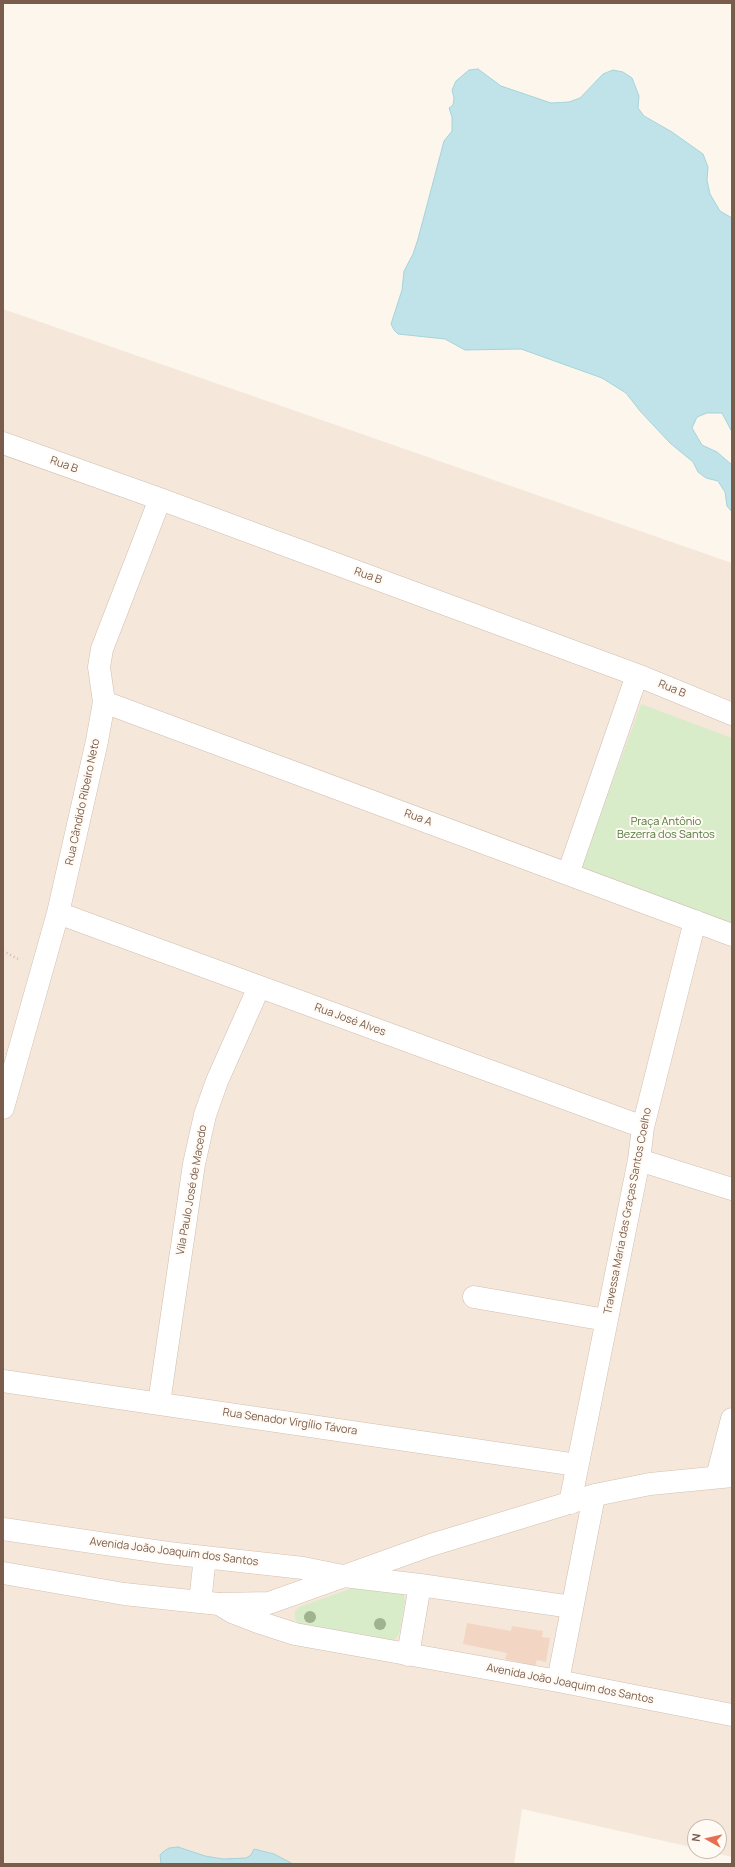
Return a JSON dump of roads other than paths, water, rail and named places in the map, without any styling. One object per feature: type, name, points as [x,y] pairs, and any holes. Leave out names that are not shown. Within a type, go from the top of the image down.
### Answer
[{"type":"street","name":"Rua B","points":[[3,443],[160,499],[637,675],[732,714]]},
{"type":"street","name":"Rua Cândido Ribeiro Neto","points":[[3,1108],[68,873],[104,702],[99,667],[102,649],[160,499]]},
{"type":"street","points":[[568,874],[637,675]]},
{"type":"street","name":"Rua A","points":[[104,702],[732,935]]},
{"type":"street","name":"Rua José Alves","points":[[58,913],[643,1127]]},
{"type":"street","name":"Travessa Maria das Graças Santos Coelho","points":[[570,1503],[639,1160],[643,1127],[696,921]]},
{"type":"street","name":"Vila Paulo José de Macedo","points":[[158,1403],[194,1164],[204,1114],[219,1075],[259,987]]},
{"type":"street","points":[[639,1160],[732,1189]]},
{"type":"street","points":[[474,1297],[606,1320]]},
{"type":"street","name":"Rua Senador Virgílio Távora","points":[[3,1381],[577,1465]]},
{"type":"street","points":[[344,1576],[431,1545],[594,1496],[650,1484],[724,1476],[732,1419]]},
{"type":"street","points":[[558,1681],[594,1496]]},
{"type":"street","name":"Avenida João Joaquim dos Santos","points":[[3,1529],[205,1558],[303,1568],[344,1576],[420,1585],[572,1607]]},
{"type":"street","points":[[205,1558],[209,1603]]},
{"type":"street","name":"Avenida João Joaquim dos Santos","points":[[3,1573],[124,1594],[209,1603],[270,1603],[344,1576]]},
{"type":"street","points":[[408,1655],[420,1585]]},
{"type":"street","name":"Avenida João Joaquim dos Santos","points":[[209,1603],[258,1622],[295,1634],[558,1681],[732,1715]]},
{"type":"water","points":[[478,69],[501,86],[551,103],[569,102],[580,98],[603,74],[613,70],[623,72],[632,78],[639,96],[638,108],[644,116],[672,132],[703,154],[708,167],[707,180],[710,194],[720,211],[732,218],[732,432],[722,413],[707,413],[697,417],[692,428],[702,445],[717,452],[732,465],[732,512],[727,506],[725,492],[718,481],[706,478],[698,472],[693,462],[670,443],[640,411],[626,393],[602,378],[521,349],[465,350],[445,339],[398,334],[394,330],[391,324],[402,290],[404,271],[413,254],[418,239],[444,141],[452,131],[452,117],[449,108],[453,105],[454,98],[452,90],[456,81],[469,70]]},
{"type":"water","points":[[178,1847],[205,1856],[223,1859],[246,1858],[251,1855],[254,1849],[274,1854],[293,1864],[161,1864],[160,1855],[163,1852],[169,1848]]},
{"type":"park label","name":"Praça Antônio Bezerra dos Santos","points":[[666,828]]}]
